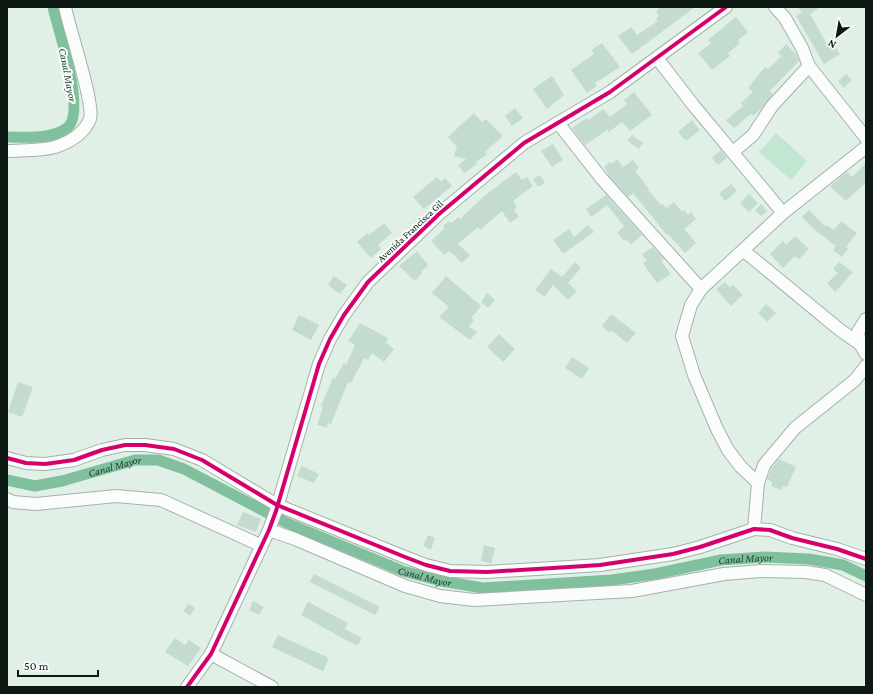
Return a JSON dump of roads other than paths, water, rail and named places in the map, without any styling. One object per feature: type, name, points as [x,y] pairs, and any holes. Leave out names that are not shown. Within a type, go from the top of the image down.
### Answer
[{"type":"street","points":[[7,151],[54,147],[71,140],[81,133],[91,118],[86,87],[65,7]]},
{"type":"street","name":"Avenida Francisca Gil","points":[[187,687],[211,654],[242,590],[260,545],[270,527],[320,364],[330,339],[344,315],[368,282],[439,214],[524,143],[610,92],[726,7]]},
{"type":"street","points":[[775,7],[785,18],[802,48],[809,66],[866,138]]},
{"type":"street","points":[[657,58],[783,213]]},
{"type":"street","points":[[733,152],[753,135],[772,106],[809,66]]},
{"type":"street","points":[[558,123],[602,179],[701,289]]},
{"type":"street","points":[[758,483],[741,467],[728,450],[717,429],[694,375],[682,336],[691,305],[701,289],[744,251],[783,213],[866,147]]},
{"type":"street","points":[[744,251],[863,349]]},
{"type":"street","points":[[863,349],[858,332],[866,319]]},
{"type":"street","points":[[754,529],[758,483],[764,465],[795,428],[855,380],[866,366]]},
{"type":"street","points":[[7,458],[26,463],[44,464],[74,460],[102,450],[124,445],[145,445],[174,449],[202,460],[277,508],[426,565],[450,571],[487,572],[607,564],[673,554],[700,547],[754,529],[770,530],[792,538],[837,549],[866,559]]},
{"type":"street","points":[[7,500],[36,504],[116,496],[161,500],[260,545]]},
{"type":"street","points":[[270,527],[405,586],[440,596],[474,600],[632,591],[724,574],[761,572],[806,572],[825,575],[866,595]]},
{"type":"street","points":[[211,654],[272,687]]},
{"type":"waterway","name":"Canal Mayor","points":[[7,137],[38,137],[54,134],[67,128],[72,119],[74,106],[73,89],[65,51],[53,7]]},
{"type":"waterway","name":"Canal Mayor","points":[[7,480],[35,486],[62,481],[135,460],[158,460],[184,469],[287,523],[403,571],[441,581],[483,588],[612,580],[655,574],[721,560],[764,557],[809,559],[843,565],[866,576]]}]
